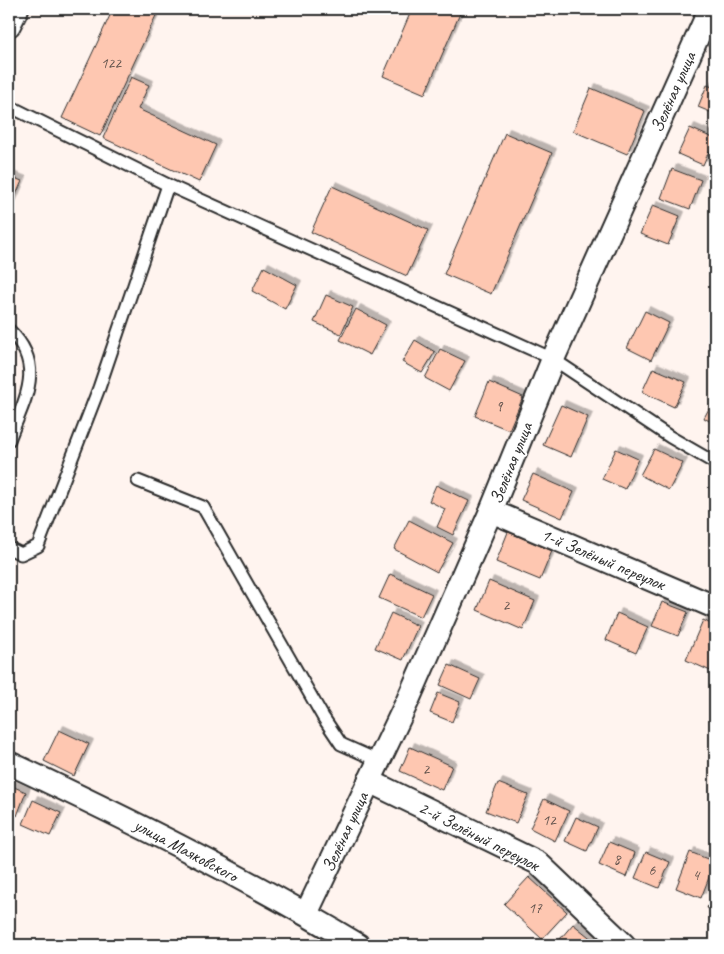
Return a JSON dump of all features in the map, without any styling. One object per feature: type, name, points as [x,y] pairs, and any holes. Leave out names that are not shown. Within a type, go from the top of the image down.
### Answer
[{"type":"street","points":[[9,25],[17,9]]},
{"type":"street","name":"Зелёная улица","points":[[306,914],[379,761],[492,511],[554,359],[709,21]]},
{"type":"street","name":"1-й Зелёный переулок","points":[[492,511],[715,607]]},
{"type":"street","name":"улица Маяковского","points":[[9,762],[145,827],[306,914],[358,945]]},
{"type":"street","name":"2-й Зелёный переулок","points":[[369,781],[538,864],[624,945]]},
{"type":"lane","points":[[9,106],[168,185],[554,359],[670,437],[715,463]]},
{"type":"lane","points":[[9,548],[21,554],[38,546],[99,388],[168,185]]},
{"type":"lane","points":[[9,330],[26,354],[32,380],[9,440]]},
{"type":"lane","points":[[138,481],[203,507],[323,718],[341,744],[379,761]]},
{"type":"building","points":[[113,9],[159,9],[100,136],[62,118]]},
{"type":"building","points":[[412,9],[462,9],[425,94],[383,76]]},
{"type":"building","points":[[131,77],[149,85],[138,109],[216,145],[199,182],[103,138]]},
{"type":"building","points":[[707,85],[715,88],[715,114],[698,107]]},
{"type":"building","points":[[591,88],[645,111],[627,154],[573,131]]},
{"type":"building","points":[[690,128],[715,139],[715,154],[709,151],[703,165],[678,154]]},
{"type":"building","points":[[505,133],[552,153],[491,294],[444,274]]},
{"type":"building","points":[[672,169],[701,180],[690,209],[661,198]]},
{"type":"building","points":[[9,176],[22,181],[9,211]]},
{"type":"building","points":[[332,186],[428,230],[407,276],[311,232]]},
{"type":"building","points":[[653,205],[680,216],[668,245],[640,234]]},
{"type":"building","points":[[264,267],[297,285],[285,309],[252,291]]},
{"type":"building","points":[[326,295],[353,307],[341,334],[314,322]]},
{"type":"building","points":[[356,309],[386,325],[370,355],[340,340]]},
{"type":"building","points":[[645,311],[669,323],[651,360],[627,348]]},
{"type":"building","points":[[415,340],[435,352],[422,373],[402,362]]},
{"type":"building","points":[[440,349],[465,361],[449,391],[425,378]]},
{"type":"building","points":[[653,368],[686,382],[674,407],[642,392]]},
{"type":"building","points":[[489,382],[523,397],[509,430],[475,416]]},
{"type":"building","points":[[715,400],[715,424],[704,418]]},
{"type":"building","points":[[561,405],[588,417],[571,457],[543,445]]},
{"type":"building","points":[[616,449],[638,459],[625,489],[602,479]]},
{"type":"building","points":[[654,449],[683,463],[669,490],[640,475]]},
{"type":"building","points":[[533,474],[574,492],[562,518],[521,500]]},
{"type":"building","points":[[436,485],[469,501],[453,535],[437,527],[445,509],[429,501]]},
{"type":"building","points":[[409,520],[453,543],[437,572],[394,549]]},
{"type":"building","points":[[508,532],[552,551],[540,580],[496,562]]},
{"type":"building","points":[[390,574],[432,594],[421,617],[379,598]]},
{"type":"building","points":[[489,581],[535,601],[523,630],[477,610]]},
{"type":"building","points":[[662,602],[688,612],[678,636],[652,626]]},
{"type":"building","points":[[391,613],[418,626],[403,660],[375,648]]},
{"type":"building","points":[[617,613],[648,627],[636,653],[606,640]]},
{"type":"building","points":[[703,620],[715,626],[715,673],[686,660]]},
{"type":"building","points":[[449,665],[480,679],[471,699],[440,685]]},
{"type":"building","points":[[438,693],[460,702],[452,722],[430,713]]},
{"type":"building","points":[[59,730],[89,744],[74,776],[44,761]]},
{"type":"building","points":[[410,747],[452,766],[442,790],[400,771]]},
{"type":"building","points":[[498,783],[528,795],[516,823],[486,811]]},
{"type":"building","points":[[9,785],[26,792],[17,816],[9,813]]},
{"type":"building","points":[[544,799],[569,811],[555,841],[530,828]]},
{"type":"building","points":[[33,800],[61,813],[50,836],[23,824]]},
{"type":"building","points":[[576,817],[598,827],[587,851],[565,841]]},
{"type":"building","points":[[609,842],[635,853],[626,877],[599,865]]},
{"type":"building","points":[[646,852],[670,862],[659,888],[635,878]]},
{"type":"building","points":[[690,852],[715,862],[701,898],[676,888]]},
{"type":"building","points":[[529,877],[567,912],[542,939],[504,904]]},
{"type":"building","points":[[715,890],[715,911],[707,908]]},
{"type":"building","points":[[573,924],[599,945],[555,945]]}]
